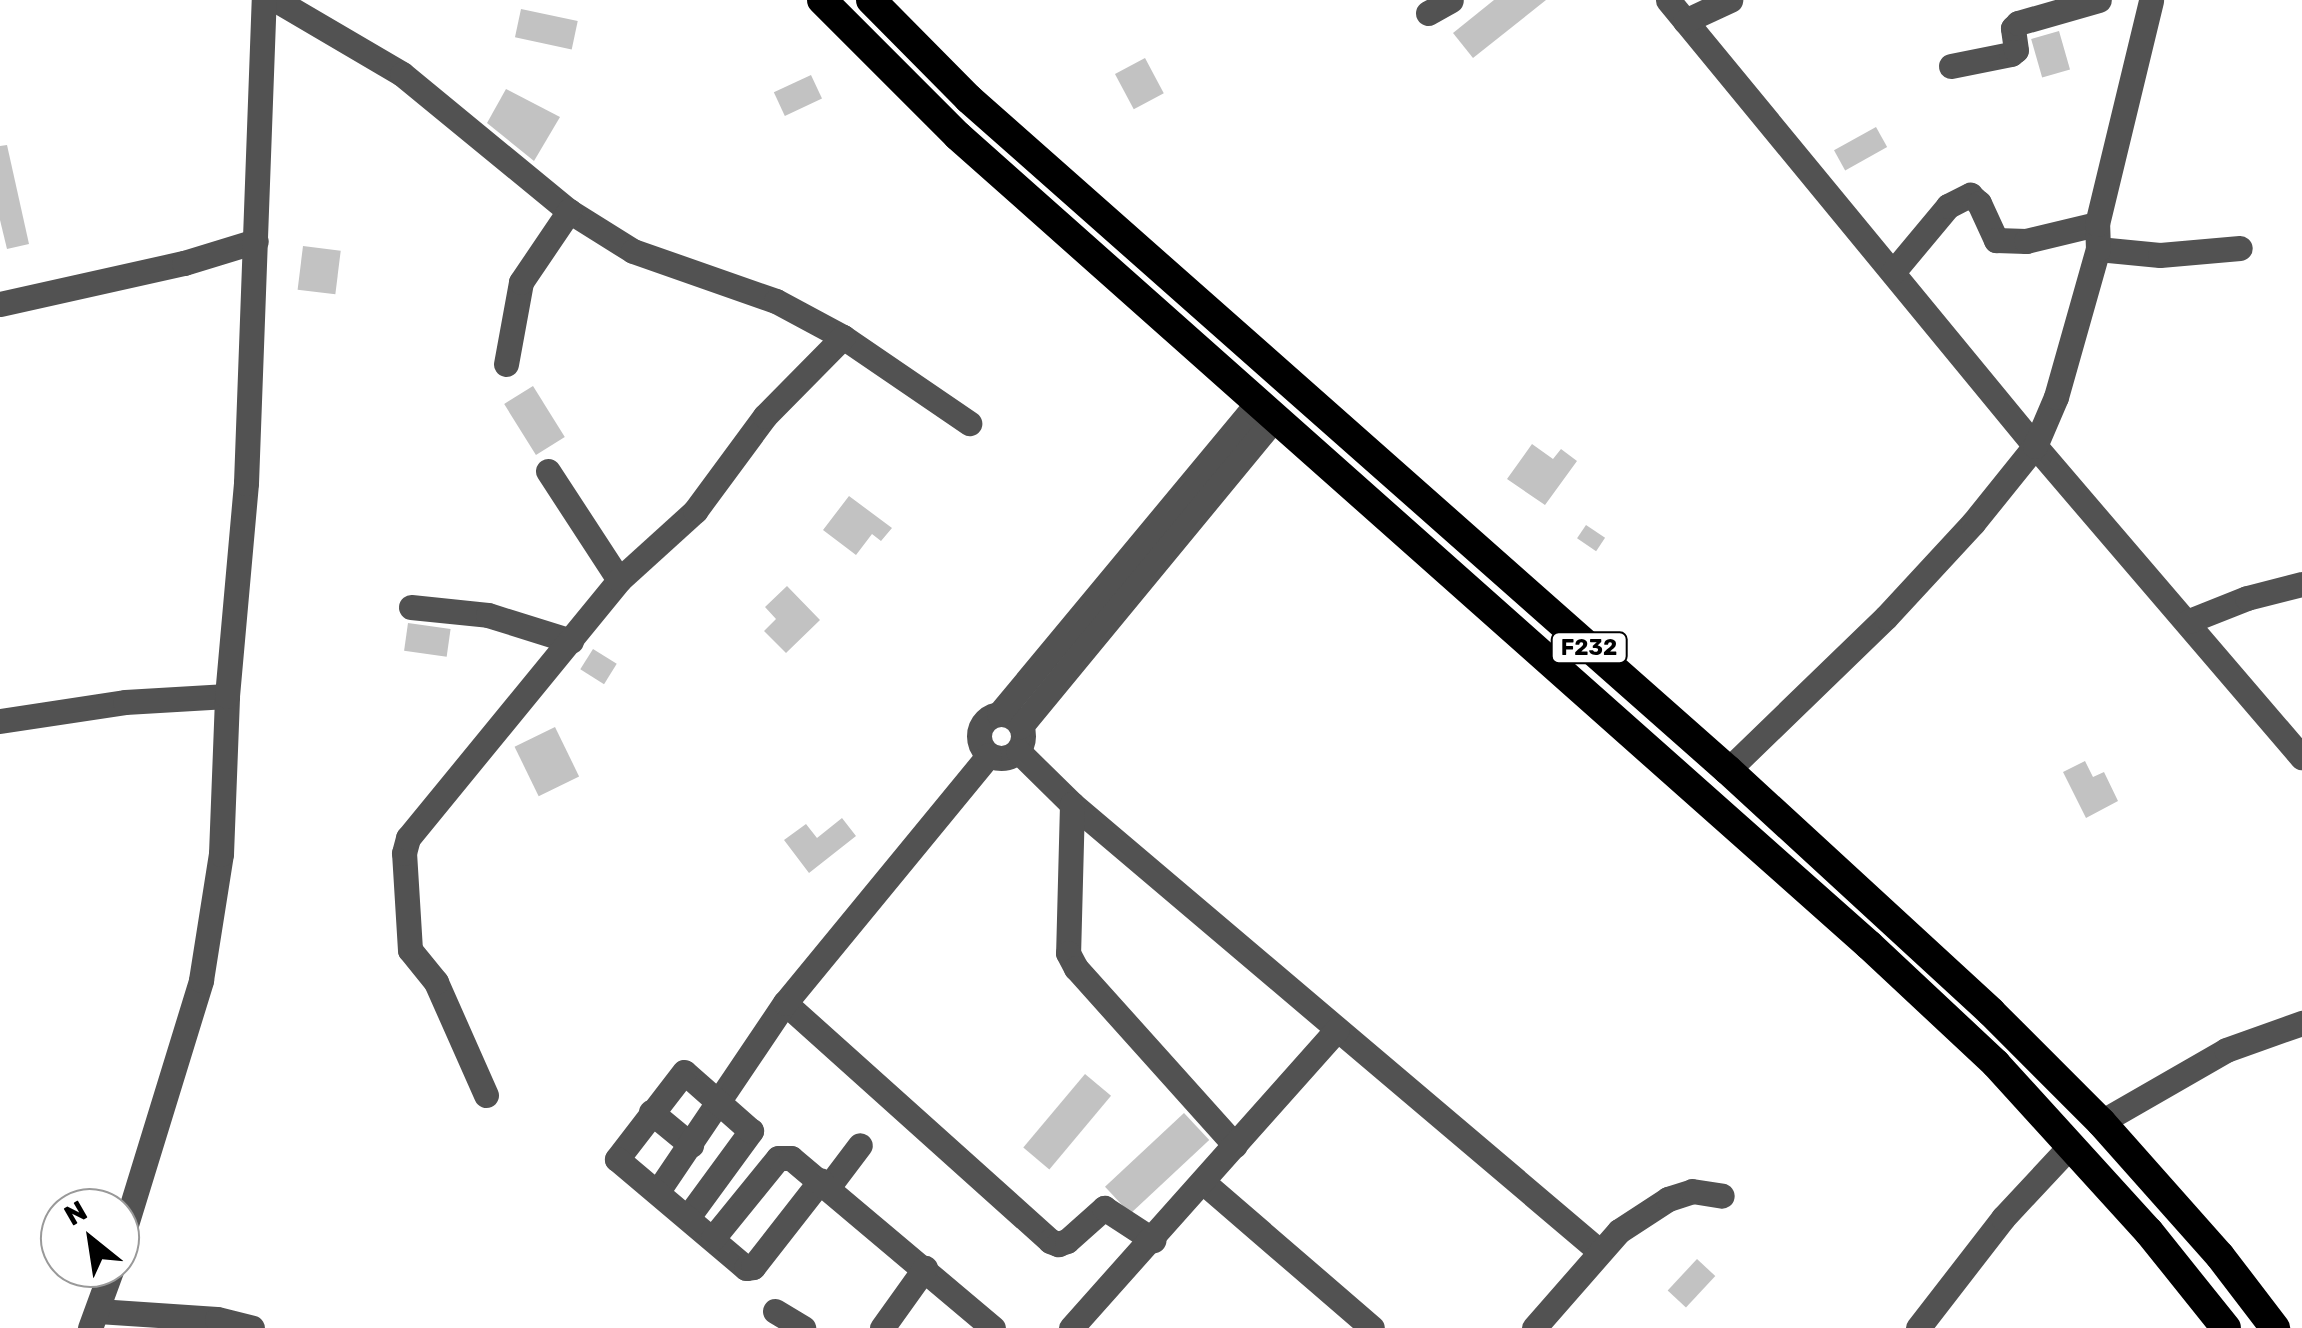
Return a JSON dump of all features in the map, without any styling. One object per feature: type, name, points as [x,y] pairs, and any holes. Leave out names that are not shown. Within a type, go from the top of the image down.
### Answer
[{"type":"highway","name":"F232","points":[[822,0],[958,136],[1883,958],[1996,1064],[2071,1145],[2226,1328]]},
{"type":"highway","name":"F232","points":[[871,0],[969,98],[1728,770],[1992,1012],[2101,1122],[2220,1256],[2274,1328]]},
{"type":"street","points":[[137,1188],[201,980],[220,854],[227,696],[246,482],[264,0]]},
{"type":"street","points":[[276,0],[402,74],[569,211],[633,251],[776,301],[844,337],[969,422]]},
{"type":"street","points":[[1428,14],[1451,0]]},
{"type":"street","points":[[1668,0],[2035,446],[2302,758]]},
{"type":"street","points":[[1685,21],[1730,0]]},
{"type":"street","points":[[1951,66],[2012,54],[2016,50],[2013,28],[2018,22],[2099,0]]},
{"type":"street","points":[[1728,770],[1886,617],[1973,523],[2035,446],[2056,398],[2097,236],[2146,6]]},
{"type":"street","points":[[1893,272],[1948,206],[1970,195],[1979,203],[1996,240],[2097,236],[2160,255],[2240,248]]},
{"type":"street","points":[[506,364],[521,282],[569,211]]},
{"type":"street","points":[[0,304],[184,263],[256,242]]},
{"type":"street","points":[[486,1096],[436,982],[410,950],[404,853],[408,838],[619,580],[695,511],[765,416],[844,337]]},
{"type":"street","points":[[1267,410],[1012,730],[1004,758],[989,755],[980,745],[979,732],[986,720],[1012,730],[1072,804],[1598,1250]]},
{"type":"street","points":[[548,470],[619,580]]},
{"type":"street","points":[[2188,621],[2247,598],[2302,584]]},
{"type":"street","points":[[411,607],[488,616],[570,641]]},
{"type":"street","points":[[0,721],[125,702],[227,696]]},
{"type":"street","points":[[658,1191],[785,1004],[989,755]]},
{"type":"street","points":[[1072,804],[1068,953],[1076,968],[1234,1145]]},
{"type":"street","points":[[785,1004],[1050,1240],[1058,1244],[1068,1241],[1104,1208],[1153,1240]]},
{"type":"street","points":[[2101,1122],[2226,1050],[2302,1023]]},
{"type":"street","points":[[1071,1328],[1337,1030]]},
{"type":"street","points":[[688,1216],[751,1132],[684,1072],[617,1159],[746,1268],[752,1267],[860,1144]]},
{"type":"street","points":[[651,1112],[691,1145]]},
{"type":"street","points":[[1918,1328],[2003,1218],[2071,1145]]},
{"type":"street","points":[[712,1238],[778,1158],[784,1156],[825,1183],[993,1328]]},
{"type":"street","points":[[723,1172],[749,1192]]},
{"type":"street","points":[[1203,1182],[1372,1328]]},
{"type":"street","points":[[1534,1328],[1598,1250],[1668,1199],[1692,1191],[1722,1196]]},
{"type":"street","points":[[882,1328],[924,1268]]},
{"type":"street","points":[[105,1288],[94,1319],[217,1319],[252,1328]]},
{"type":"street","points":[[775,1311],[803,1328]]},
{"type":"building","points":[[1494,0],[1546,0],[1473,58],[1453,33]]},
{"type":"building","points":[[521,9],[578,21],[572,49],[515,37]]},
{"type":"building","points":[[2059,31],[2070,69],[2042,77],[2031,39]]},
{"type":"building","points":[[1145,58],[1164,93],[1134,109],[1115,74]]},
{"type":"building","points":[[811,75],[822,99],[785,116],[774,92]]},
{"type":"building","points":[[506,89],[560,117],[534,161],[487,123]]},
{"type":"building","points":[[1876,127],[1887,147],[1845,170],[1834,150]]},
{"type":"building","points":[[7,145],[29,244],[7,249],[0,220],[0,146]]},
{"type":"building","points":[[303,246],[341,251],[335,294],[298,290]]},
{"type":"building","points":[[533,386],[565,437],[536,455],[504,404]]},
{"type":"building","points":[[1532,444],[1553,459],[1561,449],[1577,461],[1545,505],[1507,479]]},
{"type":"building","points":[[849,496],[892,528],[881,541],[872,534],[856,555],[823,530]]},
{"type":"building","points":[[1586,525],[1605,538],[1596,551],[1577,538]]},
{"type":"building","points":[[787,586],[820,620],[786,653],[764,631],[776,619],[765,607]]},
{"type":"building","points":[[408,623],[451,629],[447,657],[404,651]]},
{"type":"building","points":[[593,649],[617,664],[604,684],[580,669]]},
{"type":"building","points":[[555,727],[579,776],[539,796],[515,747]]},
{"type":"building","points":[[2085,761],[2093,777],[2104,772],[2118,801],[2086,818],[2063,772]]},
{"type":"building","points":[[842,818],[856,836],[809,873],[784,840],[806,824],[817,838]]},
{"type":"building","points":[[1085,1074],[1111,1096],[1049,1169],[1023,1148]]},
{"type":"building","points":[[1184,1113],[1209,1140],[1130,1214],[1105,1187]]},
{"type":"building","points":[[1697,1259],[1715,1276],[1686,1307],[1668,1290]]}]
